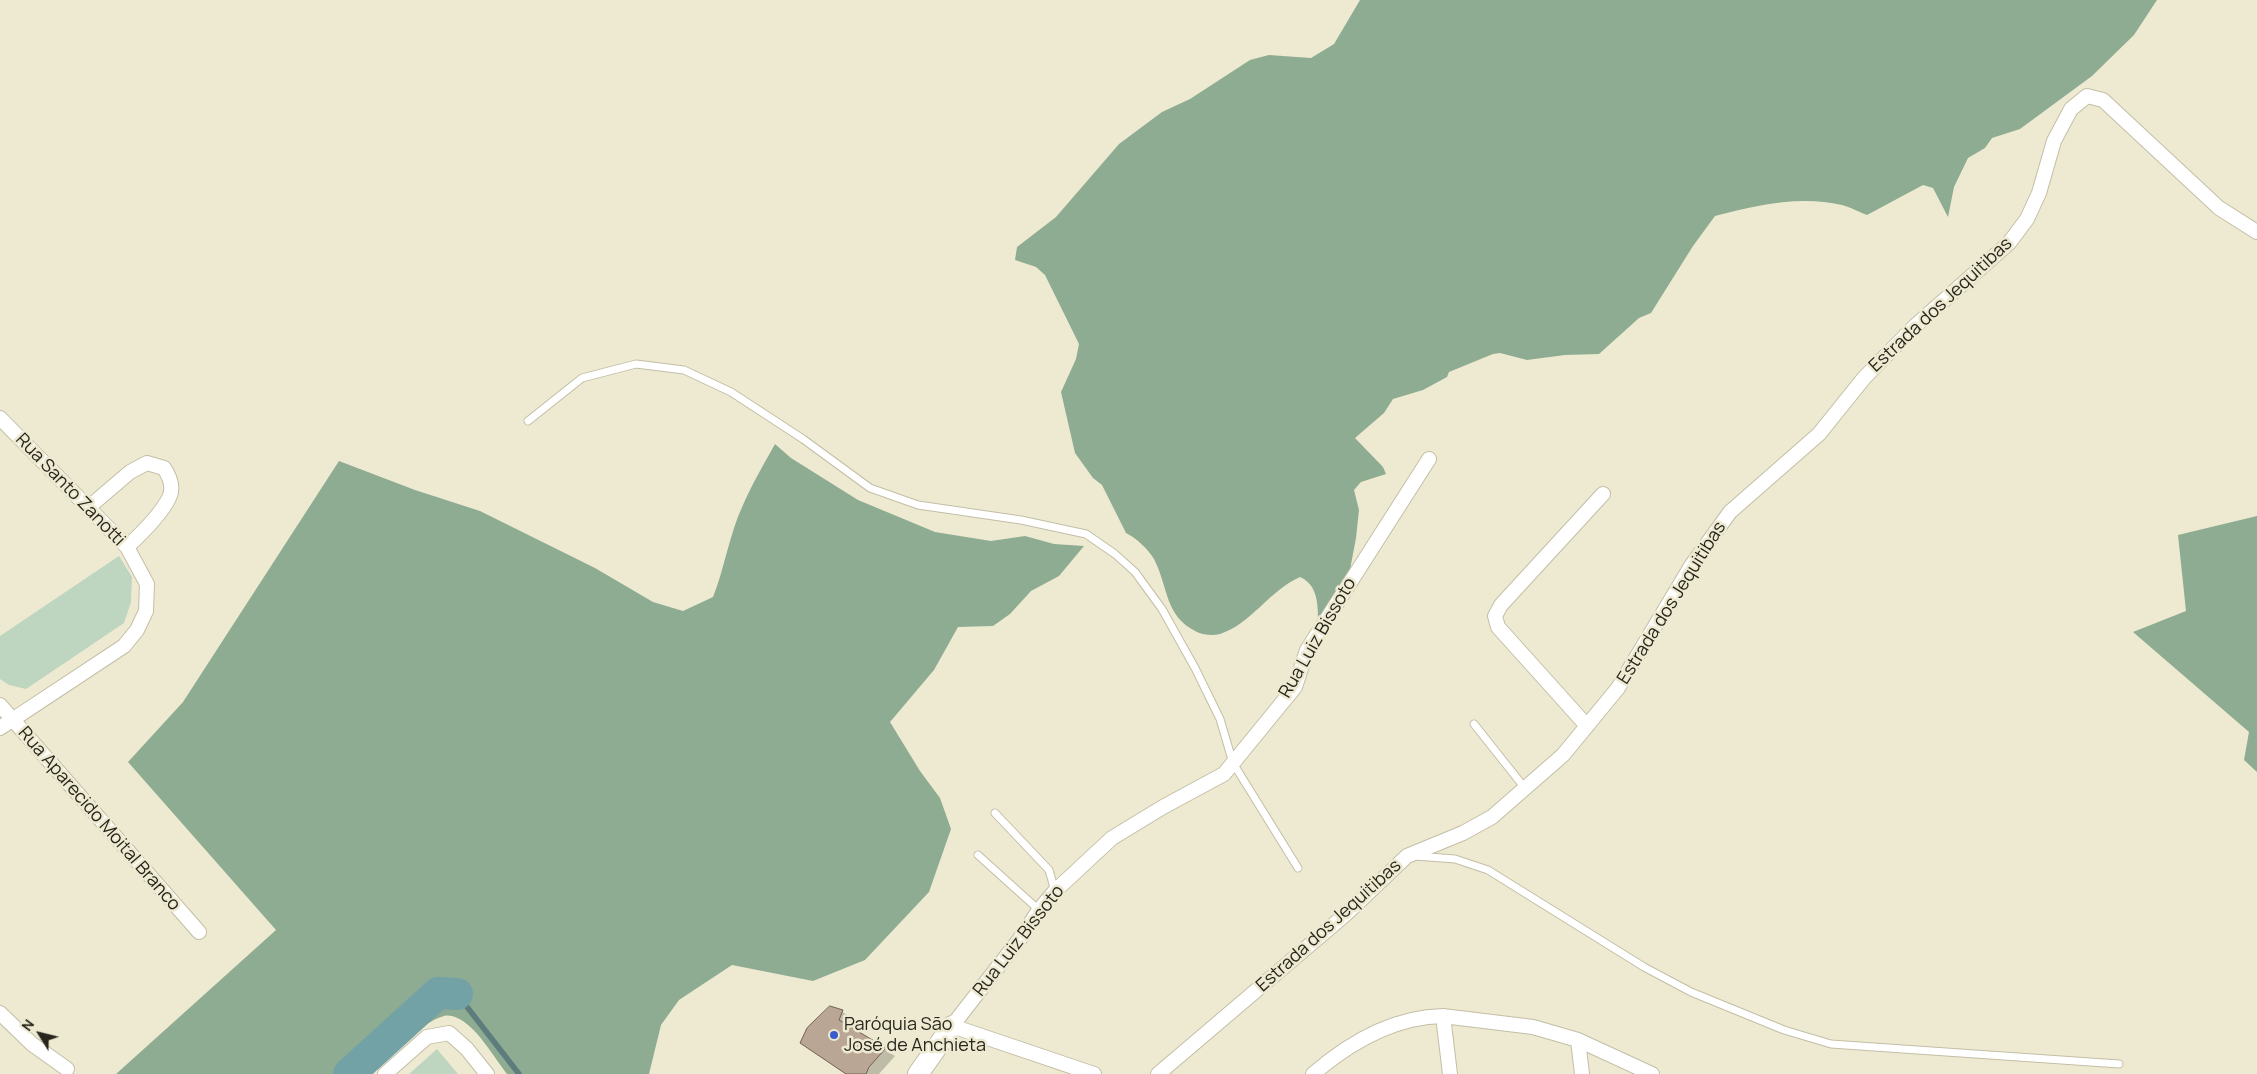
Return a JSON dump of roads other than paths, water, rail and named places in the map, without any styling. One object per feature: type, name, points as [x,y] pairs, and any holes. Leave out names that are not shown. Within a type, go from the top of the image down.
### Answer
[{"type":"street","name":"Estrada dos Jequitibas","points":[[1158,1074],[1346,914],[1407,856],[1463,833],[1492,818],[1524,787],[1563,755],[1618,688],[1691,566],[1730,512],[1819,434],[1864,378],[1915,326],[2009,243],[2027,219],[2039,193],[2054,141],[2068,113],[2080,100],[2087,96],[2103,100],[2219,208],[2257,232]]},
{"type":"street","name":"Rua Santo Zanotti","points":[[0,418],[127,547],[148,584],[146,611],[137,630],[124,646],[0,728]]},
{"type":"street","name":"Rua Luiz Bissoto","points":[[918,1074],[952,1026],[1055,891],[1112,838],[1163,807],[1210,784],[1224,774],[1295,687],[1307,650],[1429,459]]},
{"type":"street","points":[[89,507],[130,472],[147,463],[164,468],[171,479],[170,497],[141,534],[127,547]]},
{"type":"street","points":[[1587,726],[1498,627],[1495,616],[1501,605],[1603,494]]},
{"type":"street","name":"Rua Aparecido Moital Branco","points":[[0,705],[199,932]]},
{"type":"street","points":[[0,1013],[32,1044],[67,1069]]},
{"type":"street","points":[[1312,1074],[1339,1052],[1374,1032],[1429,1016],[1533,1027],[1578,1040],[1652,1074]]},
{"type":"street","points":[[1443,1016],[1450,1074]]},
{"type":"street","points":[[952,1026],[1094,1074]]},
{"type":"street","points":[[385,1074],[427,1037],[450,1033],[467,1049],[487,1074]]},
{"type":"street","points":[[1578,1040],[1582,1074]]},
{"type":"lane","points":[[528,422],[582,378],[636,364],[684,370],[731,392],[803,438],[870,488],[918,505],[1021,520],[1086,534],[1115,554],[1135,572],[1162,609],[1220,719],[1233,762],[1298,868]]},
{"type":"lane","points":[[1474,724],[1524,787]]},
{"type":"lane","points":[[995,813],[1049,870],[1055,891]]},
{"type":"lane","points":[[978,855],[1039,910]]},
{"type":"lane","points":[[1407,856],[1455,859],[1488,870],[1644,967],[1691,992],[1784,1030],[1831,1044],[2119,1064]]},
{"type":"waterway","points":[[349,1074],[438,993],[457,994]]},
{"type":"waterway","points":[[457,994],[519,1074]]},
{"type":"place","name":"Paróquia São José de Anchieta","points":[[834,1035]]}]
